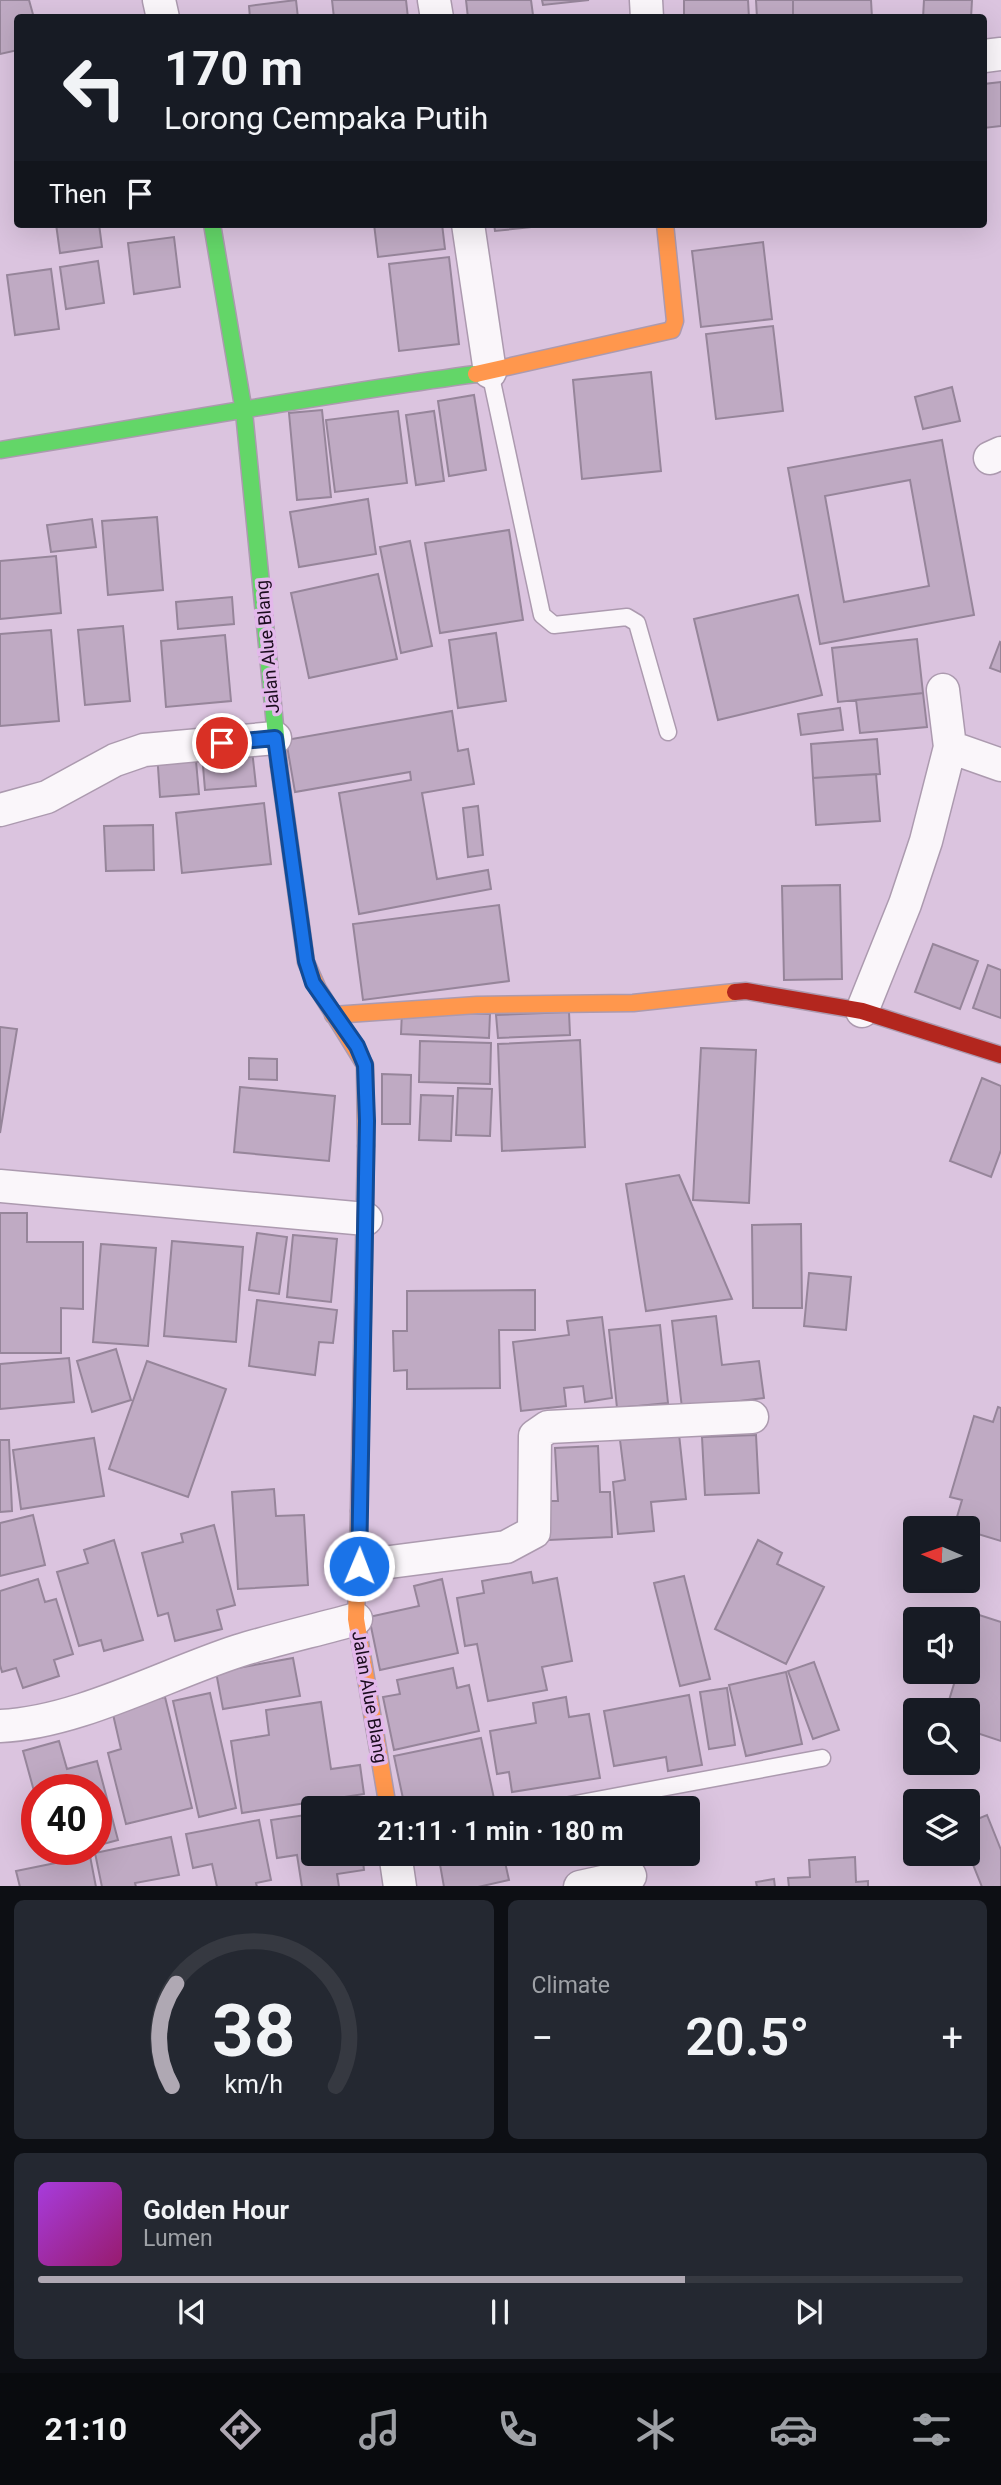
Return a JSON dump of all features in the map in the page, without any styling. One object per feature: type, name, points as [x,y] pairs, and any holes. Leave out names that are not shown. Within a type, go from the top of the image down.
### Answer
[{"type":"street","name":"Jalan Alue Blang","points":[[213,228],[244,412],[275,738],[306,961],[313,983],[357,1046],[365,1065],[366,1219],[356,1619],[386,1796]]},
{"type":"street","points":[[469,228],[490,372]]},
{"type":"street","points":[[0,450],[244,412],[342,392],[490,372],[672,330],[675,321],[665,228]]},
{"type":"street","points":[[862,1011],[905,904],[926,841],[950,747],[943,690]]},
{"type":"street","points":[[0,810],[47,797],[115,760],[144,750],[275,738]]},
{"type":"street","points":[[950,747],[1001,765]]},
{"type":"street","points":[[333,1015],[477,1004],[634,1003],[746,991],[862,1011],[1001,1055]]},
{"type":"street","points":[[0,1186],[366,1219]]},
{"type":"street","points":[[359,1566],[506,1547],[534,1532],[535,1436],[548,1427],[752,1417]]},
{"type":"street","points":[[0,1726],[23,1725],[58,1717],[239,1651],[356,1619]]},
{"type":"street","points":[[398,1866],[401,1886]]},
{"type":"street","points":[[580,1886],[630,1876]]},
{"type":"lane","points":[[490,372],[542,615],[554,625],[627,617],[637,623],[668,732]]},
{"type":"lane","points":[[618,1796],[822,1758]]},
{"type":"building","points":[[0,0],[29,0],[33,14],[14,14],[14,51],[0,54]]},
{"type":"building","points":[[296,0],[298,14],[250,14],[249,6]]},
{"type":"building","points":[[332,0],[406,0],[408,14],[334,14]]},
{"type":"building","points":[[466,0],[531,0],[533,14],[468,14]]},
{"type":"building","points":[[542,0],[589,0],[543,5]]},
{"type":"building","points":[[684,0],[748,0],[749,14],[684,14]]},
{"type":"building","points":[[756,0],[793,0],[793,14],[757,14]]},
{"type":"building","points":[[793,0],[871,0],[872,14],[793,14]]},
{"type":"building","points":[[924,0],[972,0],[971,14],[923,14]]},
{"type":"building","points":[[1001,82],[1001,126],[987,128],[987,84]]},
{"type":"building","points":[[57,228],[100,228],[102,247],[60,253]]},
{"type":"building","points":[[374,228],[442,228],[445,249],[378,257]]},
{"type":"building","points":[[495,228],[523,228],[495,231]]},
{"type":"building","points":[[174,237],[180,287],[134,294],[128,243]]},
{"type":"building","points":[[763,242],[772,319],[701,327],[692,251]]},
{"type":"building","points":[[449,257],[459,344],[399,351],[389,264]]},
{"type":"building","points":[[98,261],[104,303],[66,309],[60,267]]},
{"type":"building","points":[[51,269],[59,329],[15,335],[7,275]]},
{"type":"building","points":[[773,326],[783,411],[716,419],[706,334]]},
{"type":"building","points":[[651,372],[661,471],[582,479],[573,380]]},
{"type":"building","points":[[952,387],[960,421],[923,429],[915,397]]},
{"type":"building","points":[[474,395],[486,470],[449,476],[438,401]]},
{"type":"building","points":[[322,410],[331,497],[297,500],[289,413]]},
{"type":"building","points":[[398,411],[407,483],[335,492],[326,420]]},
{"type":"building","points":[[434,411],[444,481],[416,485],[406,415]]},
{"type":"building","points":[[942,440],[974,615],[820,644],[788,468]],"holes":[[[910,480],[929,586],[844,602],[825,496]]]},
{"type":"building","points":[[368,499],[376,554],[299,567],[290,512]]},
{"type":"building","points":[[157,517],[163,590],[108,595],[102,521]]},
{"type":"building","points":[[92,519],[96,547],[51,552],[47,525]]},
{"type":"building","points":[[509,530],[523,620],[440,633],[425,543]]},
{"type":"building","points":[[410,541],[432,646],[401,653],[380,547]]},
{"type":"building","points":[[56,556],[61,613],[0,619],[0,561]]},
{"type":"building","points":[[378,574],[397,659],[309,678],[291,593]]},
{"type":"building","points":[[798,595],[822,695],[718,720],[694,619]]},
{"type":"building","points":[[232,597],[234,624],[178,629],[176,602]]},
{"type":"building","points":[[123,626],[130,701],[85,705],[78,630]]},
{"type":"building","points":[[51,630],[59,721],[0,726],[0,634]]},
{"type":"building","points":[[496,633],[506,701],[458,708],[449,640]]},
{"type":"building","points":[[225,635],[231,701],[166,707],[161,641]]},
{"type":"building","points":[[917,639],[923,693],[838,702],[832,648]]},
{"type":"building","points":[[1001,643],[1001,672],[990,668]]},
{"type":"building","points":[[923,693],[927,727],[860,733],[856,700]]},
{"type":"building","points":[[840,708],[843,730],[801,735],[798,714]]},
{"type":"building","points":[[452,711],[458,751],[468,749],[474,784],[422,793],[437,879],[488,870],[491,889],[359,914],[339,793],[411,780],[410,772],[295,792],[286,740]]},
{"type":"building","points":[[877,739],[880,774],[813,778],[811,744]]},
{"type":"building","points":[[195,750],[199,794],[160,797],[157,752]]},
{"type":"building","points":[[252,750],[256,786],[205,790],[202,754]]},
{"type":"building","points":[[876,774],[880,821],[816,825],[813,778]]},
{"type":"building","points":[[264,803],[271,864],[182,873],[176,813]]},
{"type":"building","points":[[478,806],[483,855],[468,857],[463,808]]},
{"type":"building","points":[[153,825],[154,870],[106,871],[104,826]]},
{"type":"building","points":[[840,885],[842,979],[784,980],[782,886]]},
{"type":"building","points":[[499,905],[509,981],[363,1000],[353,924]]},
{"type":"building","points":[[933,944],[978,961],[960,1009],[915,992]]},
{"type":"building","points":[[988,965],[1001,970],[1001,1018],[973,1008]]},
{"type":"building","points":[[402,1011],[490,1014],[489,1038],[401,1034]]},
{"type":"building","points":[[569,1012],[570,1035],[498,1038],[496,1015]]},
{"type":"building","points":[[0,1027],[17,1029],[0,1133]]},
{"type":"building","points":[[580,1040],[585,1147],[502,1151],[498,1044]]},
{"type":"building","points":[[420,1041],[491,1043],[490,1084],[419,1082]]},
{"type":"building","points":[[701,1048],[756,1050],[749,1203],[693,1200]]},
{"type":"building","points":[[249,1058],[277,1059],[277,1080],[249,1079]]},
{"type":"building","points":[[382,1074],[411,1075],[410,1124],[382,1124]]},
{"type":"building","points":[[982,1078],[1001,1086],[1001,1150],[991,1177],[950,1161]]},
{"type":"building","points":[[240,1087],[335,1096],[329,1161],[234,1152]]},
{"type":"building","points":[[458,1088],[492,1089],[490,1136],[456,1135]]},
{"type":"building","points":[[421,1095],[453,1096],[451,1141],[419,1140]]},
{"type":"building","points":[[679,1175],[732,1299],[646,1311],[626,1184]]},
{"type":"building","points":[[0,1213],[27,1213],[27,1242],[83,1242],[83,1309],[61,1308],[61,1353],[0,1353]]},
{"type":"building","points":[[801,1224],[802,1308],[753,1308],[752,1225]]},
{"type":"building","points":[[257,1233],[287,1237],[279,1294],[249,1290]]},
{"type":"building","points":[[293,1235],[337,1239],[331,1302],[287,1297]]},
{"type":"building","points":[[172,1241],[243,1247],[236,1342],[164,1336]]},
{"type":"building","points":[[101,1244],[156,1248],[148,1346],[93,1342]]},
{"type":"building","points":[[809,1273],[851,1277],[846,1330],[804,1326]]},
{"type":"building","points":[[535,1290],[535,1330],[499,1330],[500,1388],[407,1389],[407,1370],[394,1371],[393,1331],[407,1331],[407,1291]]},
{"type":"building","points":[[257,1300],[337,1310],[333,1343],[319,1342],[315,1375],[249,1366]]},
{"type":"building","points":[[716,1316],[722,1365],[759,1361],[764,1398],[682,1408],[672,1321]]},
{"type":"building","points":[[602,1317],[612,1398],[585,1402],[583,1386],[564,1388],[566,1406],[521,1411],[513,1342],[569,1335],[567,1321]]},
{"type":"building","points":[[660,1325],[668,1403],[617,1408],[609,1330]]},
{"type":"building","points":[[116,1349],[131,1400],[92,1412],[77,1361]]},
{"type":"building","points":[[69,1358],[74,1402],[0,1409],[0,1364]]},
{"type":"building","points":[[147,1361],[226,1389],[188,1497],[109,1469]]},
{"type":"building","points":[[998,1407],[1001,1408],[1001,1541],[980,1535],[980,1516],[957,1516],[962,1500],[950,1497],[974,1416],[993,1422]]},
{"type":"building","points":[[679,1434],[686,1499],[651,1502],[654,1531],[618,1534],[613,1482],[625,1480],[620,1440]]},
{"type":"building","points":[[756,1435],[759,1493],[705,1495],[702,1437]]},
{"type":"building","points":[[94,1438],[104,1496],[21,1509],[13,1450]]},
{"type":"building","points":[[0,1440],[9,1440],[12,1511],[0,1512]]},
{"type":"building","points":[[598,1446],[600,1492],[610,1492],[612,1537],[549,1540],[547,1501],[558,1501],[555,1448]]},
{"type":"building","points":[[274,1489],[276,1516],[304,1515],[308,1585],[238,1589],[232,1492]]},
{"type":"building","points":[[33,1515],[45,1565],[0,1576],[0,1523]]},
{"type":"building","points":[[214,1525],[235,1605],[217,1610],[222,1629],[175,1641],[168,1613],[158,1616],[142,1553],[183,1542],[181,1534]]},
{"type":"building","points":[[114,1540],[143,1640],[104,1651],[101,1640],[79,1646],[57,1572],[88,1563],[84,1550]]},
{"type":"building","points":[[758,1540],[782,1553],[777,1564],[824,1587],[786,1664],[715,1629]]},
{"type":"building","points":[[531,1572],[533,1583],[557,1578],[572,1661],[542,1667],[547,1690],[488,1701],[477,1644],[465,1646],[457,1598],[484,1593],[482,1581]]},
{"type":"building","points":[[684,1576],[710,1679],[680,1686],[654,1583]]},
{"type":"building","points":[[38,1579],[45,1602],[56,1599],[73,1654],[54,1660],[59,1676],[23,1688],[16,1668],[2,1672],[0,1665],[0,1591]]},
{"type":"building","points":[[442,1579],[458,1653],[380,1670],[369,1617],[419,1606],[414,1586]]},
{"type":"building","points":[[980,1615],[1001,1622],[1001,1741],[980,1734],[980,1698],[950,1698],[954,1684],[980,1684]]},
{"type":"building","points":[[293,1658],[300,1696],[223,1709],[216,1672]]},
{"type":"building","points":[[814,1662],[839,1730],[813,1739],[788,1671]]},
{"type":"building","points":[[453,1668],[457,1688],[469,1685],[479,1731],[394,1750],[383,1697],[400,1694],[397,1680]]},
{"type":"building","points":[[786,1672],[802,1744],[746,1756],[729,1685]]},
{"type":"building","points":[[727,1688],[735,1745],[709,1749],[700,1692]]},
{"type":"building","points":[[210,1693],[236,1808],[199,1817],[173,1701]]},
{"type":"building","points":[[689,1695],[702,1765],[668,1771],[666,1757],[614,1766],[604,1711]]},
{"type":"building","points":[[165,1697],[192,1808],[126,1824],[108,1753],[121,1749],[112,1710]]},
{"type":"building","points":[[566,1697],[569,1717],[589,1714],[600,1778],[512,1792],[509,1772],[497,1774],[490,1731],[536,1723],[533,1703]]},
{"type":"building","points":[[321,1702],[331,1769],[360,1765],[364,1794],[301,1796],[301,1804],[242,1813],[231,1741],[269,1735],[266,1710]]},
{"type":"building","points":[[481,1738],[493,1796],[402,1796],[394,1756]]},
{"type":"building","points":[[59,1741],[67,1769],[97,1761],[100,1774],[29,1774],[23,1751]]},
{"type":"building","points":[[987,1815],[1001,1850],[1001,1886],[982,1886],[974,1866],[980,1866],[980,1818]]},
{"type":"building","points":[[301,1816],[301,1866],[364,1866],[364,1870],[337,1874],[339,1886],[302,1886],[297,1855],[277,1858],[271,1820]]},
{"type":"building","points":[[112,1817],[118,1840],[112,1842]]},
{"type":"building","points":[[259,1820],[271,1880],[256,1883],[257,1886],[217,1886],[212,1864],[193,1868],[186,1834]]},
{"type":"building","points":[[171,1837],[179,1875],[135,1883],[136,1886],[102,1886],[97,1865],[112,1865],[112,1849]]},
{"type":"building","points":[[855,1857],[856,1882],[868,1881],[868,1886],[789,1886],[788,1878],[810,1877],[809,1860]]},
{"type":"building","points":[[46,1865],[92,1865],[96,1886],[20,1886],[16,1871]]},
{"type":"building","points":[[440,1866],[506,1866],[509,1880],[482,1886],[444,1886]]},
{"type":"building","points":[[774,1879],[775,1886],[757,1886],[756,1882]]},
{"type":"traffic: fast","points":[[213,228],[244,412],[279,766]]},
{"type":"traffic: fast","points":[[0,450],[476,374]]},
{"type":"traffic: slow","points":[[476,374],[672,330],[675,321],[665,228]]},
{"type":"traffic: slow","points":[[279,766],[306,962],[318,989],[365,1065],[366,1146]]},
{"type":"traffic: slow","points":[[333,1015],[477,1005],[633,1003],[735,992]]},
{"type":"traffic: slow","points":[[359,1511],[356,1619],[386,1796]]},
{"type":"traffic: jam","points":[[735,992],[746,991],[862,1011],[1001,1055]]},
{"type":"traffic: jam","points":[[359,1511],[366,1146]]},
{"type":"route","points":[[222,743],[275,738],[306,961],[313,983],[357,1046],[365,1065],[367,1121],[359,1566]]}]
